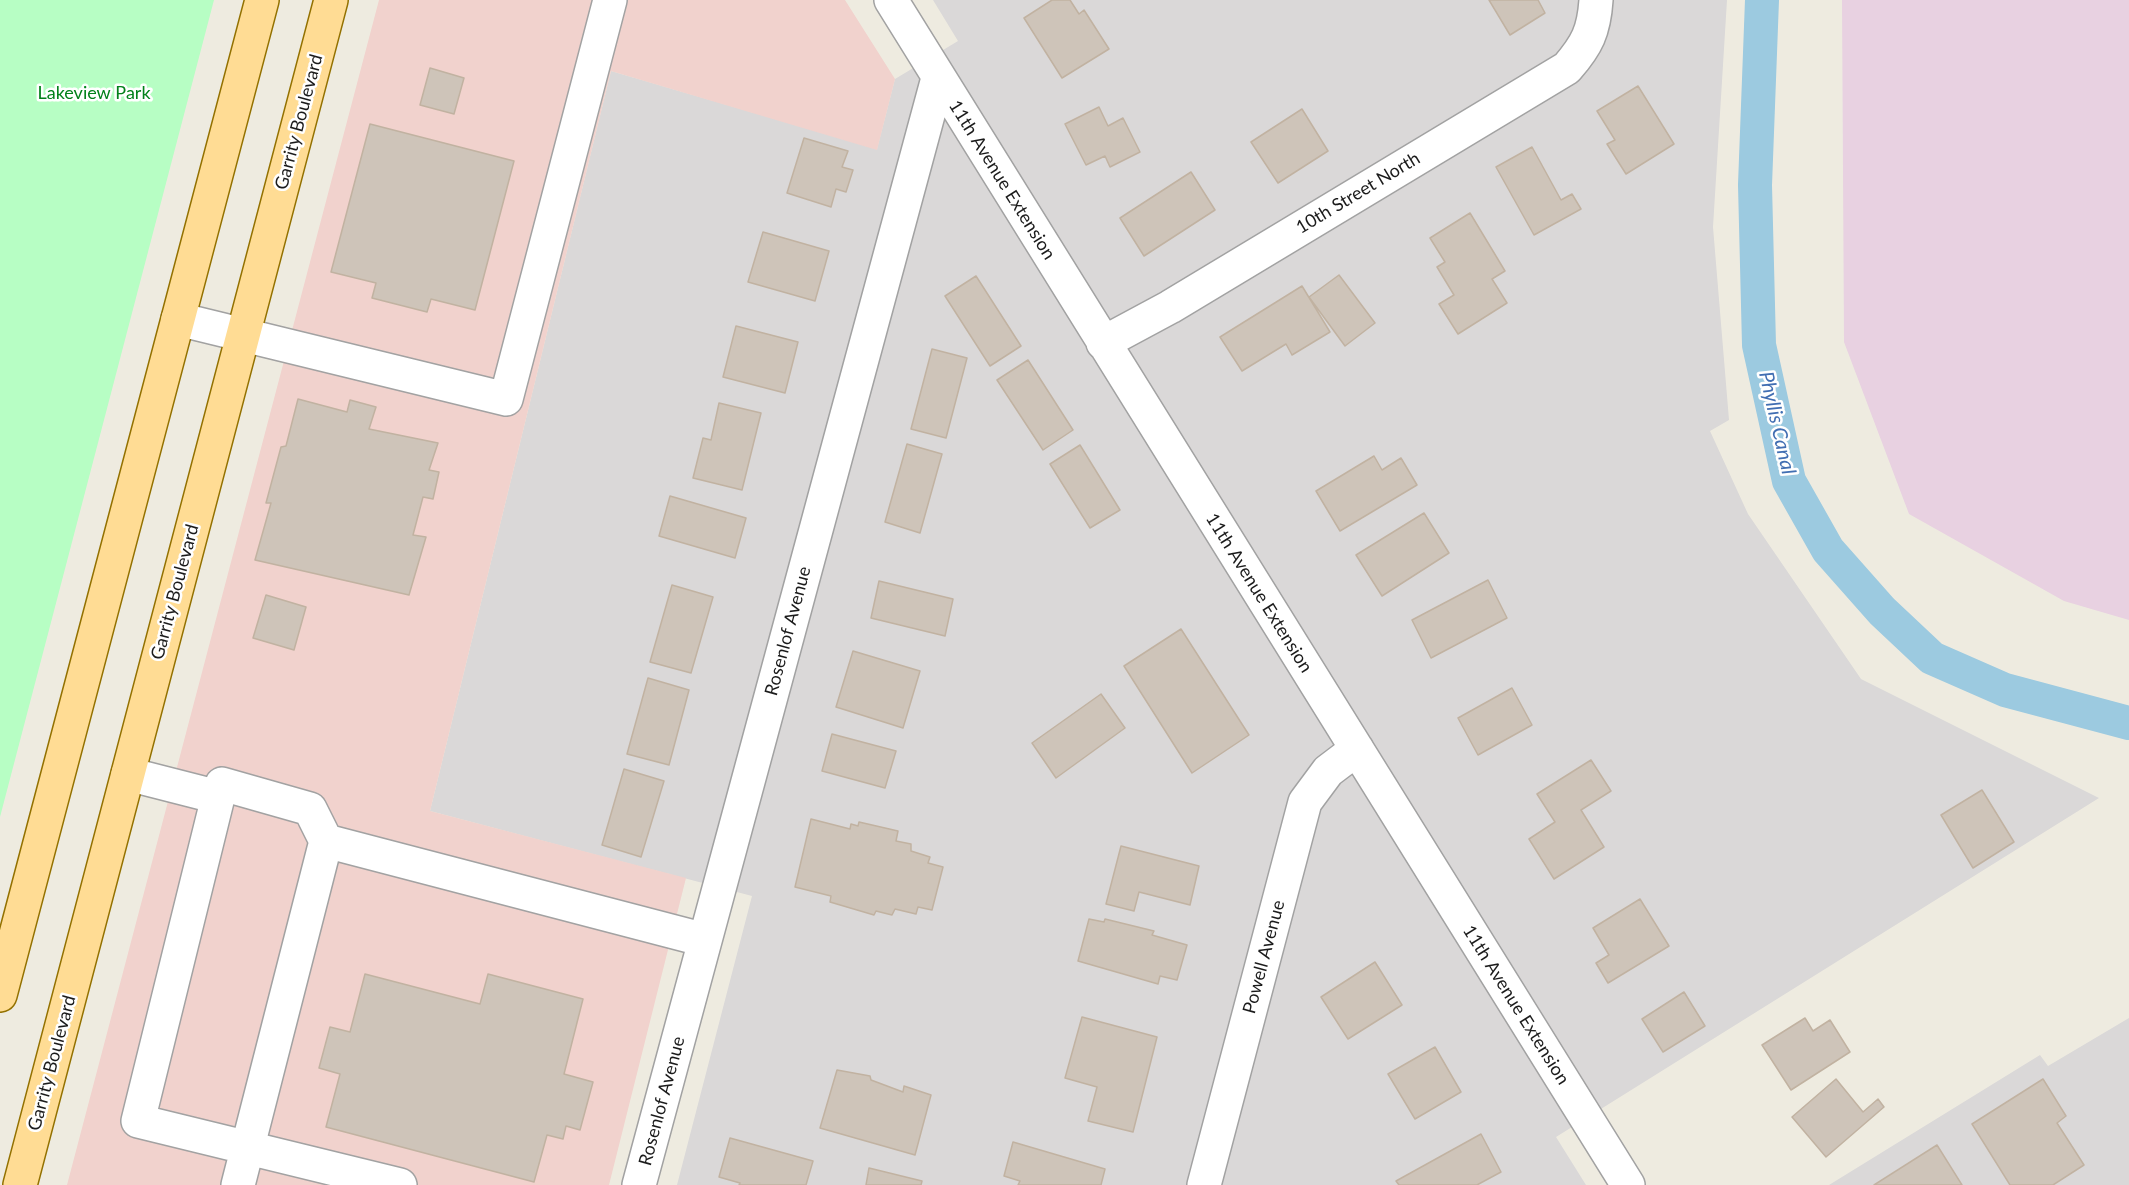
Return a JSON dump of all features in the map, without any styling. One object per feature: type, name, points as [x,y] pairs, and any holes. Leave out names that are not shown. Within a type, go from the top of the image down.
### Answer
[{"type":"main road","points":[[0,995],[262,0]]},
{"type":"main road","name":"Garrity Boulevard","points":[[20,1185],[331,0]]},
{"type":"street","points":[[178,319],[506,399],[610,0]]},
{"type":"street","name":"11th Avenue Extension","points":[[891,0],[1628,1185]]},
{"type":"street","name":"10th Street North","points":[[1103,343],[1180,301],[1567,68],[1582,50],[1595,12]]},
{"type":"street","name":"Rosenlof Avenue","points":[[639,1185],[938,78]]},
{"type":"street","name":"Powell Avenue","points":[[1204,1185],[1305,802],[1328,771],[1357,749]]},
{"type":"street","points":[[128,774],[218,797]]},
{"type":"street","points":[[238,1185],[247,1149],[326,841],[310,809],[222,784],[138,1121],[247,1149],[400,1185]]},
{"type":"street","points":[[326,841],[705,940]]},
{"type":"shaded area","points":[[379,0],[845,0],[895,79],[877,150],[611,71],[430,811],[686,878],[609,1185],[67,1185]]},
{"type":"shaded area","points":[[933,0],[1727,0],[1713,227],[1729,420],[1710,431],[1748,514],[1861,679],[2099,798],[1556,1137],[1586,1185],[677,1185],[752,896],[430,811],[611,71],[877,149],[895,79],[958,41]]},
{"type":"shaded area","points":[[1842,0],[2129,0],[2129,620],[2064,601],[1909,514],[1844,342]]},
{"type":"shaded area","points":[[2129,1018],[2129,1185],[1829,1185],[2040,1055],[2048,1066]]},
{"type":"green space","name":"Lakeview Park","points":[[0,0],[214,0],[0,817]]},
{"type":"building","points":[[1052,0],[1070,0],[1079,14],[1084,10],[1109,49],[1062,78],[1024,18]]},
{"type":"building","points":[[1489,0],[1538,0],[1545,13],[1510,35]]},
{"type":"building","points":[[430,68],[464,78],[454,114],[420,105]]},
{"type":"building","points":[[1638,86],[1674,144],[1626,174],[1607,144],[1615,140],[1597,111]]},
{"type":"building","points":[[1099,107],[1108,126],[1123,118],[1140,152],[1110,167],[1105,156],[1086,165],[1065,124]]},
{"type":"building","points":[[1302,109],[1328,151],[1278,183],[1251,142]]},
{"type":"building","points":[[370,124],[514,161],[475,310],[431,299],[427,312],[372,298],[376,283],[331,272]]},
{"type":"building","points":[[804,138],[848,151],[842,167],[853,170],[846,192],[836,189],[831,207],[787,193]]},
{"type":"building","points":[[1532,147],[1561,200],[1572,194],[1581,209],[1534,235],[1496,167]]},
{"type":"building","points":[[1191,172],[1215,210],[1144,256],[1120,218]]},
{"type":"building","points":[[1470,213],[1505,271],[1492,279],[1507,303],[1458,334],[1439,304],[1454,295],[1437,267],[1445,262],[1430,238]]},
{"type":"building","points":[[763,232],[829,251],[815,301],[748,282]]},
{"type":"building","points":[[1339,275],[1375,323],[1345,346],[1309,297]]},
{"type":"building","points":[[976,276],[1021,346],[990,366],[945,296]]},
{"type":"building","points":[[1302,286],[1330,332],[1292,355],[1286,344],[1242,371],[1220,337]]},
{"type":"building","points":[[736,326],[798,342],[785,393],[723,377]]},
{"type":"building","points":[[932,349],[967,358],[946,438],[911,429]]},
{"type":"building","points":[[1028,360],[1073,430],[1043,450],[997,380]]},
{"type":"building","points":[[298,399],[347,412],[350,400],[376,407],[369,429],[438,443],[429,470],[439,472],[433,499],[423,497],[413,535],[426,537],[409,595],[255,560],[271,503],[266,503],[281,447],[286,446]]},
{"type":"building","points":[[719,403],[761,413],[742,490],[693,478],[703,438],[711,440]]},
{"type":"building","points":[[907,444],[942,454],[920,533],[885,522]]},
{"type":"building","points":[[1080,445],[1120,510],[1090,528],[1050,464]]},
{"type":"building","points":[[1374,456],[1382,470],[1401,458],[1417,485],[1340,531],[1316,491]]},
{"type":"building","points":[[670,496],[746,518],[735,558],[659,536]]},
{"type":"building","points":[[1424,513],[1449,553],[1382,596],[1356,555]]},
{"type":"building","points":[[1488,580],[1507,618],[1431,658],[1412,620]]},
{"type":"building","points":[[879,581],[953,599],[945,636],[871,618]]},
{"type":"building","points":[[672,585],[713,597],[691,673],[650,662]]},
{"type":"building","points":[[266,595],[306,607],[294,650],[253,638]]},
{"type":"building","points":[[1181,629],[1249,735],[1192,773],[1124,666]]},
{"type":"building","points":[[853,651],[920,671],[903,728],[836,707]]},
{"type":"building","points":[[648,678],[689,690],[669,765],[627,754]]},
{"type":"building","points":[[1512,688],[1532,725],[1478,755],[1458,718]]},
{"type":"building","points":[[1101,694],[1125,728],[1056,778],[1032,743]]},
{"type":"building","points":[[832,734],[896,751],[885,788],[822,771]]},
{"type":"building","points":[[1591,760],[1611,791],[1581,810],[1604,847],[1554,879],[1529,839],[1555,822],[1537,794]]},
{"type":"building","points":[[624,769],[664,781],[641,857],[602,845]]},
{"type":"building","points":[[1982,790],[2014,842],[1973,868],[1941,815]]},
{"type":"building","points":[[811,819],[850,829],[851,824],[858,826],[859,822],[898,831],[896,841],[911,844],[911,851],[930,857],[928,863],[943,867],[932,910],[918,907],[916,914],[895,909],[892,915],[876,911],[874,915],[830,902],[831,896],[795,887]]},
{"type":"building","points":[[1121,846],[1199,866],[1190,905],[1139,892],[1134,911],[1106,904]]},
{"type":"building","points":[[1640,899],[1669,946],[1608,983],[1596,963],[1609,955],[1593,928]]},
{"type":"building","points":[[1089,919],[1104,922],[1105,919],[1154,931],[1152,935],[1187,945],[1177,980],[1160,976],[1158,984],[1078,961]]},
{"type":"building","points":[[1375,962],[1402,1005],[1348,1039],[1321,997]]},
{"type":"building","points":[[365,974],[480,1004],[488,974],[583,999],[564,1074],[593,1082],[580,1130],[566,1126],[563,1139],[547,1135],[534,1182],[326,1127],[340,1074],[319,1068],[330,1027],[350,1032]]},
{"type":"building","points":[[1684,992],[1705,1026],[1663,1052],[1642,1019]]},
{"type":"building","points":[[1082,1017],[1157,1037],[1133,1132],[1088,1121],[1097,1087],[1065,1078]]},
{"type":"building","points":[[1805,1018],[1813,1031],[1830,1020],[1850,1052],[1791,1090],[1762,1045]]},
{"type":"building","points":[[1435,1047],[1461,1092],[1415,1119],[1388,1074]]},
{"type":"building","points":[[837,1070],[870,1076],[871,1080],[903,1092],[904,1086],[931,1095],[915,1155],[820,1128]]},
{"type":"building","points":[[1836,1079],[1863,1112],[1878,1099],[1884,1107],[1826,1157],[1792,1117]]},
{"type":"building","points":[[2043,1079],[2066,1116],[2057,1123],[2084,1165],[2053,1185],[2010,1185],[1972,1124]]},
{"type":"building","points":[[1481,1134],[1501,1172],[1477,1185],[1399,1185],[1396,1181]]},
{"type":"building","points":[[730,1138],[813,1161],[806,1185],[739,1185],[740,1183],[719,1177]]},
{"type":"building","points":[[1013,1142],[1105,1169],[1101,1185],[1018,1185],[1020,1181],[1004,1176]]},
{"type":"building","points":[[1937,1145],[1962,1185],[1874,1185]]},
{"type":"building","points":[[869,1168],[922,1181],[921,1185],[866,1185]]},
{"type":"waterway","name":"Phyllis Canal","points":[[1762,0],[1755,185],[1759,345],[1789,481],[1828,550],[1882,611],[1932,658],[2005,690],[2129,723]]}]
